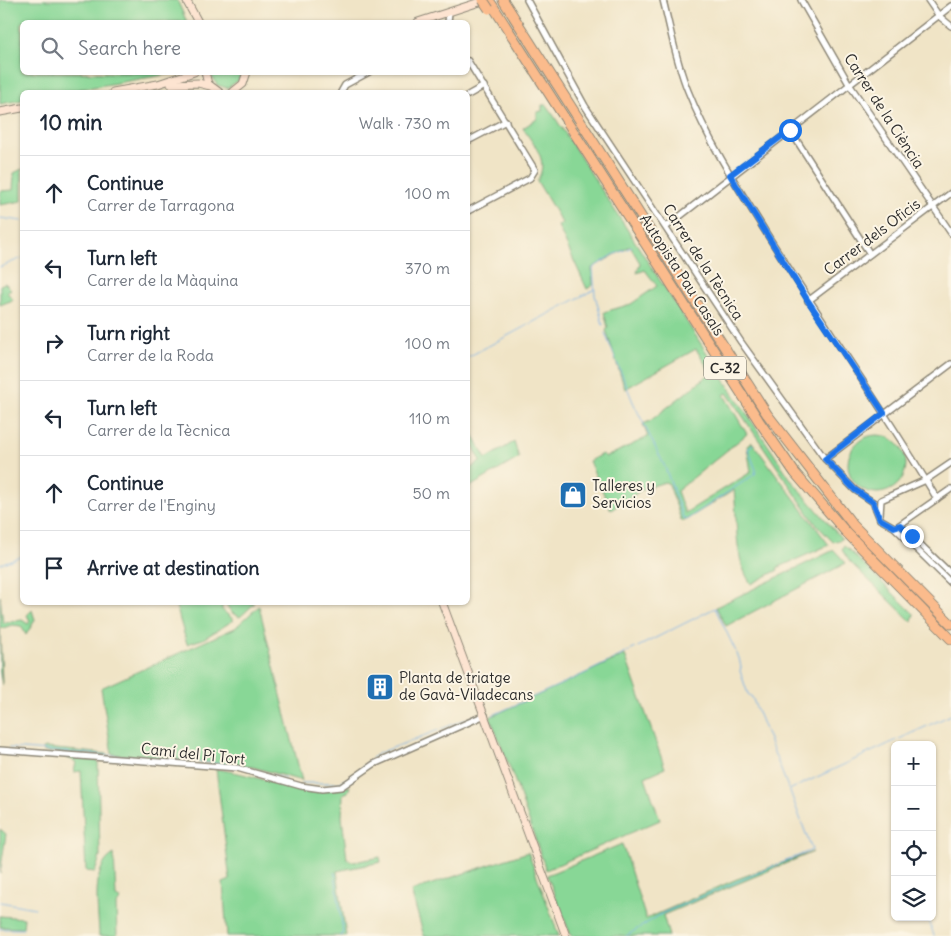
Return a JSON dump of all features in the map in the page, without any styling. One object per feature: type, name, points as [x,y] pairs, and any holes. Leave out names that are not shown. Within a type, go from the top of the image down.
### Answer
[{"type":"highway","name":"Autopista Pau Casals","points":[[504,1],[767,414],[853,525],[951,624]]},
{"type":"highway","name":"Autopista Pau Casals","points":[[487,3],[498,16],[759,421],[795,473],[860,548],[951,639]]},
{"type":"main road","points":[[186,0],[197,20]]},
{"type":"main road","points":[[438,20],[449,13],[487,3]]},
{"type":"main road","points":[[124,90],[158,84],[185,75]]},
{"type":"main road","points":[[206,75],[210,86]]},
{"type":"main road","points":[[158,84],[192,83],[210,86],[216,90]]},
{"type":"main road","points":[[0,112],[20,108]]},
{"type":"main road","points":[[443,605],[566,936]]},
{"type":"street","name":"Carrer de la Tècnica","points":[[527,0],[585,106],[741,342],[825,459],[855,490],[873,502],[880,519]]},
{"type":"street","points":[[663,0],[678,62],[688,91],[730,175],[808,301],[884,413],[937,499]]},
{"type":"street","name":"Carrer de la Ciència","points":[[800,0],[849,84],[932,208],[951,233]]},
{"type":"street","points":[[928,0],[939,16],[951,26]]},
{"type":"street","points":[[666,227],[730,175],[951,6]]},
{"type":"street","points":[[448,20],[449,13]]},
{"type":"street","points":[[470,64],[535,170],[530,178],[470,210]]},
{"type":"street","points":[[343,90],[365,75]]},
{"type":"street","points":[[470,94],[484,86]]},
{"type":"street","points":[[470,140],[506,121]]},
{"type":"street","points":[[790,130],[870,254]]},
{"type":"street","name":"Carrer dels Oficis","points":[[808,301],[951,193]]},
{"type":"street","points":[[825,459],[951,364]]},
{"type":"street","points":[[951,463],[926,480],[881,500],[880,519],[894,527],[951,583]]},
{"type":"street","points":[[894,527],[900,525],[951,489]]},
{"type":"street","points":[[900,525],[951,574]]},
{"type":"street","name":"Camí del Pi Tort","points":[[0,750],[237,768],[301,786],[322,788],[341,786],[374,764],[485,715]]},
{"type":"green space","points":[[0,0],[177,0],[186,20],[20,20],[20,75],[163,75],[76,90],[20,90],[20,100],[0,104]]},
{"type":"green space","points":[[211,75],[240,75],[238,81],[227,88],[217,85]]},
{"type":"green space","points":[[542,105],[546,105],[554,116],[723,378],[792,481],[842,539],[833,542],[815,523],[727,393],[724,395],[747,434],[677,491],[685,513],[751,472],[747,446],[752,442],[829,545],[777,568],[778,570],[751,584],[741,562],[739,551],[734,490],[684,521],[681,520],[669,484],[665,482],[643,489],[611,510],[589,461],[602,454],[606,457],[648,437],[643,424],[650,421],[711,373],[696,349],[625,389],[606,330],[608,328],[604,312],[631,304],[657,286],[645,270],[637,273],[640,263],[630,246],[592,268],[593,285],[587,289],[558,226],[562,223],[537,181],[541,173],[541,160],[536,147],[523,128],[537,119],[537,112],[542,111]]},
{"type":"green space","points":[[20,170],[20,201],[0,205],[0,191],[13,190],[14,173]]},
{"type":"green space","points":[[5,283],[11,289],[7,292],[13,300],[0,305],[0,285]]},
{"type":"green space","points":[[470,429],[486,459],[514,442],[519,458],[470,487],[470,469],[481,461],[470,441]]},
{"type":"green space","points":[[877,435],[888,437],[901,448],[906,464],[904,475],[893,488],[877,493],[866,491],[853,480],[848,464],[850,453],[861,440]]},
{"type":"green space","points":[[844,545],[914,614],[912,622],[850,562],[842,550]]},
{"type":"green space","points":[[834,550],[846,563],[726,626],[716,607]]},
{"type":"green space","points":[[0,596],[3,623],[22,620],[28,624],[30,621],[27,615],[32,610],[35,620],[26,635],[21,626],[12,625],[0,629]]},
{"type":"green space","points":[[176,605],[222,605],[222,610],[234,620],[203,639],[187,644]]},
{"type":"green space","points":[[226,605],[253,605],[240,617],[232,613]]},
{"type":"green space","points":[[259,606],[302,781],[249,766],[112,754],[101,688],[235,628]]},
{"type":"green space","points":[[0,629],[2,685],[0,672]]},
{"type":"green space","points":[[625,655],[665,768],[645,777],[660,820],[546,870],[490,717]]},
{"type":"green space","points":[[43,749],[108,754],[107,756],[44,752]]},
{"type":"green space","points":[[66,757],[98,761],[100,857],[95,872],[86,871],[81,771],[74,772],[76,762]]},
{"type":"green space","points":[[216,769],[299,788],[315,790],[350,786],[348,792],[343,794],[342,817],[347,859],[354,862],[380,857],[381,862],[337,871],[346,936],[227,936],[223,883],[230,880]]},
{"type":"green space","points":[[0,829],[6,834],[0,874]]},
{"type":"green space","points":[[622,844],[646,919],[737,879],[813,852],[663,915],[669,936],[571,936],[547,875]]},
{"type":"green space","points":[[528,852],[559,936],[424,936],[411,891]]},
{"type":"green space","points":[[114,854],[116,897],[121,899],[116,905],[117,936],[99,936],[98,880],[101,869]]},
{"type":"green space","points":[[0,916],[24,918],[23,928],[0,927]]},
{"type":"waterway","points":[[0,218],[20,221]]},
{"type":"waterway","points":[[603,325],[595,295],[593,268],[613,255],[632,247]]},
{"type":"waterway","points":[[0,267],[20,259]]},
{"type":"waterway","points":[[470,356],[595,289]]},
{"type":"waterway","points":[[605,333],[633,402],[665,467],[683,518],[686,520],[755,474],[756,470],[748,449],[753,444]]},
{"type":"waterway","points":[[0,564],[20,557]]},
{"type":"waterway","points":[[493,715],[588,672],[715,608],[739,658],[740,671],[748,694],[752,697],[789,790],[951,715]]},
{"type":"waterway","points":[[301,783],[339,783],[352,776],[377,754],[477,715]]},
{"type":"waterway","points":[[9,748],[236,765],[285,779]]},
{"type":"waterway","points":[[626,936],[663,913],[812,850],[790,791]]},
{"type":"waterway","points":[[335,873],[343,932],[341,936]]},
{"type":"waterway","points":[[0,902],[35,908]]},
{"type":"waterway","points":[[929,921],[934,936]]},
{"type":"waterway","points":[[0,929],[23,929]]},
{"type":"place","name":"Talleres y Servicios","points":[[573,495]]},
{"type":"place","name":"Planta de triatge de Gavà-Viladecans","points":[[380,687]]},
{"type":"route","points":[[790,130],[730,175],[808,301],[884,413],[825,459],[855,490],[873,502],[880,519],[887,525],[894,527],[900,525],[912,536]]}]
